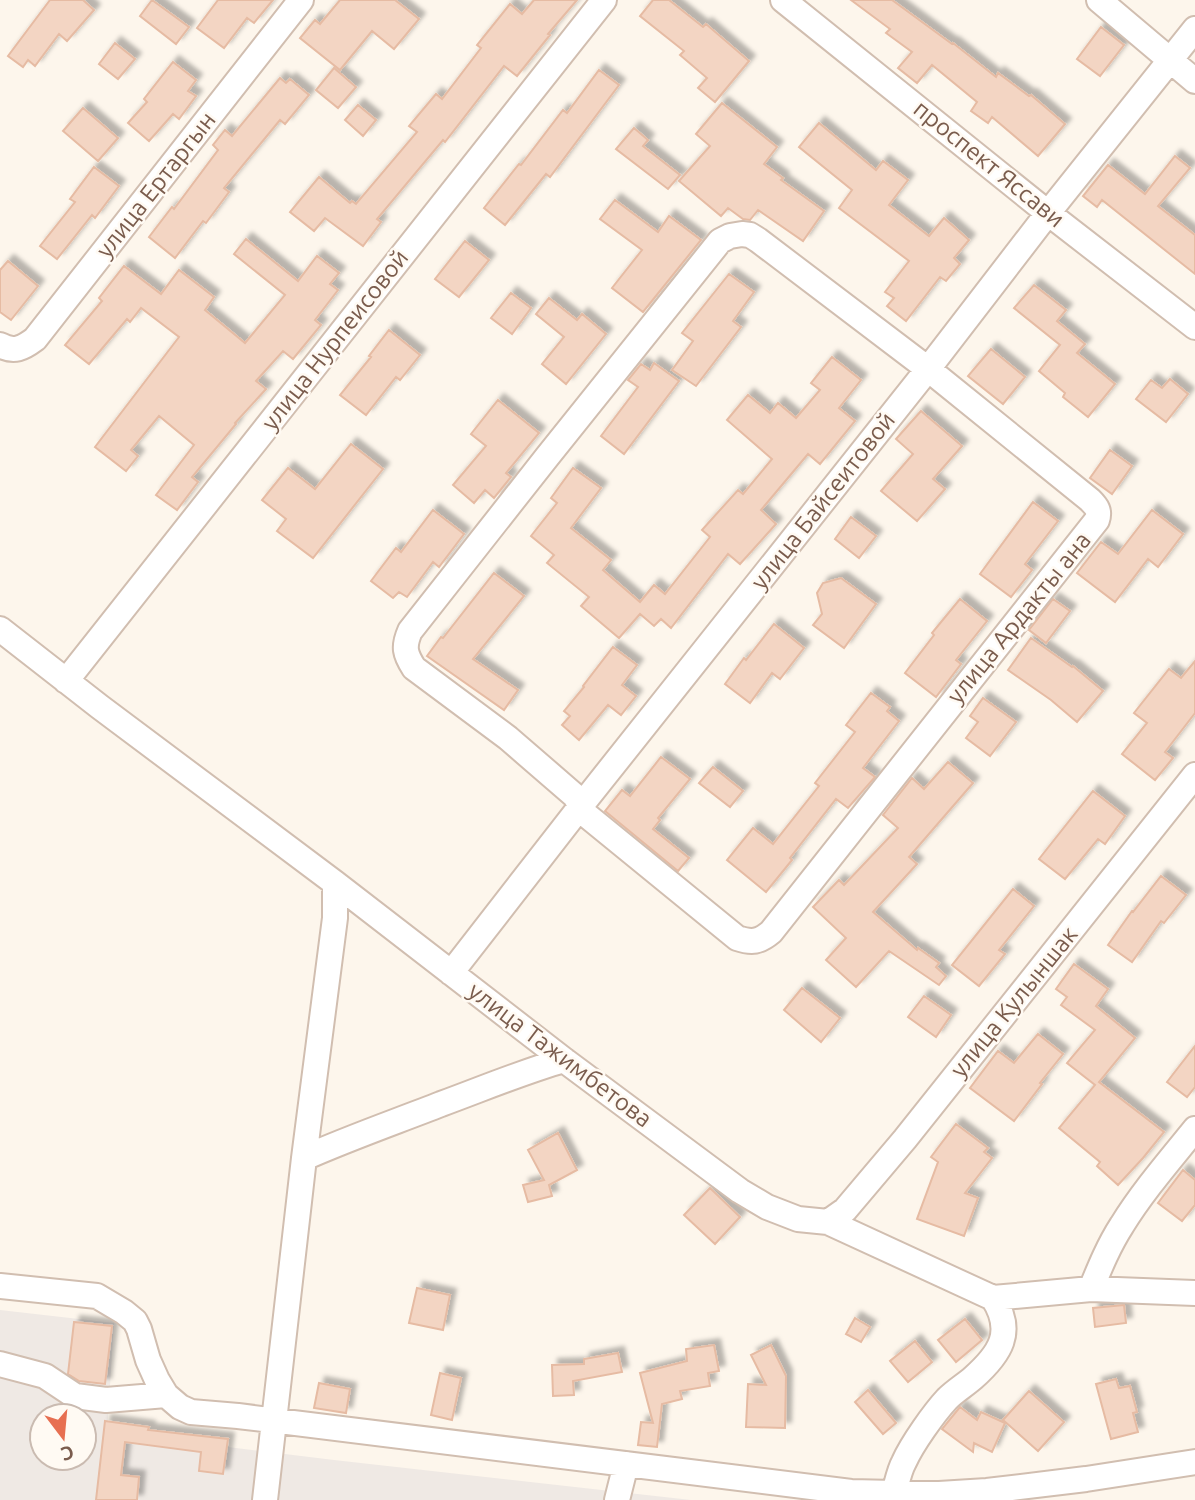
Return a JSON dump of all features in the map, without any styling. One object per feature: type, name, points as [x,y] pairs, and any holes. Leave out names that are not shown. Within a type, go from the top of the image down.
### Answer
[{"type":"street","name":"улица Ертаргын","points":[[0,345],[10,350],[18,349],[35,339],[301,0]]},
{"type":"street","name":"улица Нурпеисовой","points":[[66,681],[604,0]]},
{"type":"street","name":"проспект Яссави","points":[[783,0],[1195,327]]},
{"type":"street","points":[[1099,0],[1195,81]]},
{"type":"street","name":"улица Байсеитовой","points":[[451,973],[1195,29]]},
{"type":"street","name":"улица Ардакты ана","points":[[750,235],[928,369],[1090,500],[1098,509],[1099,515],[771,932],[754,942],[737,938],[594,822],[585,814],[575,796],[508,738],[414,668],[405,648],[410,631],[720,241],[730,236],[750,235]]},
{"type":"street","name":"улица Тажимбетова","points":[[0,629],[564,1060],[767,1207],[798,1219],[828,1222],[993,1298],[1091,1289],[1195,1293]]},
{"type":"street","name":"улица Кулыншак","points":[[828,1222],[845,1210],[905,1139],[1195,775]]},
{"type":"street","points":[[265,1500],[304,1158],[335,918],[335,883]]},
{"type":"street","points":[[304,1158],[564,1060]]},
{"type":"street","points":[[1091,1289],[1122,1225],[1195,1129]]},
{"type":"street","points":[[0,1286],[97,1296],[124,1312],[135,1321],[156,1380],[166,1395],[191,1412],[850,1492],[939,1494],[987,1491],[1195,1462]]},
{"type":"street","points":[[894,1493],[903,1463],[922,1433],[948,1398],[974,1377],[996,1353],[1004,1334],[1003,1316],[993,1298]]},
{"type":"street","points":[[0,1364],[45,1376],[75,1396],[106,1400],[166,1395]]},
{"type":"street","points":[[617,1500],[626,1465]]},
{"type":"street","points":[[1086,1479],[1102,1500]]},
{"type":"shaded area","points":[[0,1310],[114,1323],[107,1432],[691,1500],[0,1500]]},
{"type":"building","points":[[50,0],[83,0],[94,10],[67,41],[59,34],[35,66],[28,60],[23,67],[8,56]]},
{"type":"building","points":[[152,0],[189,27],[176,44],[140,16]]},
{"type":"building","points":[[218,0],[273,0],[254,23],[247,18],[224,48],[197,28]]},
{"type":"building","points":[[340,0],[395,0],[419,19],[394,49],[372,31],[340,70],[300,38],[315,20],[320,24]]},
{"type":"building","points":[[534,0],[577,0],[517,76],[504,66],[445,142],[443,140],[377,219],[381,222],[363,246],[325,218],[314,231],[290,212],[319,177],[350,203],[352,201],[356,204],[417,132],[409,126],[436,94],[442,99],[481,48],[477,45],[510,4],[522,14]]},
{"type":"building","points":[[653,0],[669,0],[703,27],[706,24],[749,61],[715,102],[698,88],[707,78],[680,55],[684,51],[640,16]]},
{"type":"building","points":[[851,0],[892,0],[996,77],[998,73],[1031,95],[1065,124],[1038,156],[992,117],[988,123],[971,111],[977,102],[932,65],[917,83],[898,68],[912,52],[886,33],[890,29]]},
{"type":"building","points":[[1101,27],[1124,45],[1100,76],[1077,59]]},
{"type":"building","points":[[115,43],[135,59],[118,79],[99,64]]},
{"type":"building","points":[[173,62],[196,80],[188,91],[196,96],[179,119],[173,114],[149,141],[128,123],[147,102],[144,99]]},
{"type":"building","points":[[334,68],[356,87],[338,108],[316,90]]},
{"type":"building","points":[[599,70],[619,85],[550,177],[546,174],[505,225],[484,208],[563,110],[567,113]]},
{"type":"building","points":[[280,78],[286,83],[290,79],[309,95],[285,124],[280,120],[224,188],[229,192],[175,258],[149,237],[172,207],[174,209],[218,150],[213,145],[225,130],[232,136]]},
{"type":"building","points":[[722,103],[777,147],[764,164],[783,178],[781,180],[824,211],[803,241],[758,210],[750,220],[743,219],[728,208],[721,216],[679,181],[710,146],[696,134]]},
{"type":"building","points":[[358,105],[376,120],[363,136],[345,120]]},
{"type":"building","points":[[83,108],[118,138],[98,161],[63,131]]},
{"type":"building","points":[[819,123],[876,170],[883,161],[908,180],[889,205],[929,236],[944,218],[969,240],[954,258],[960,264],[946,281],[940,277],[906,321],[887,306],[894,298],[885,292],[909,261],[839,208],[852,190],[799,147]]},
{"type":"building","points":[[634,128],[648,140],[643,146],[680,175],[668,189],[616,149]]},
{"type":"building","points":[[1175,156],[1190,168],[1158,206],[1195,235],[1195,274],[1102,200],[1097,207],[1083,196],[1108,165],[1145,194]]},
{"type":"building","points":[[94,167],[119,186],[95,218],[92,215],[57,259],[40,246],[75,202],[70,199]]},
{"type":"building","points":[[615,200],[658,232],[669,216],[701,240],[643,312],[612,288],[642,250],[600,219]]},
{"type":"building","points":[[246,239],[298,281],[317,256],[339,273],[330,284],[338,290],[315,320],[321,325],[293,359],[283,351],[256,381],[266,389],[192,477],[198,482],[177,510],[156,495],[194,445],[159,416],[131,450],[138,456],[126,471],[95,447],[179,337],[141,308],[130,322],[127,319],[89,364],[65,345],[102,301],[99,298],[124,266],[161,294],[179,270],[214,297],[205,310],[245,343],[285,295],[234,254]]},
{"type":"building","points":[[465,241],[489,260],[459,297],[435,279]]},
{"type":"building","points":[[8,261],[38,286],[11,320],[0,312],[0,270]]},
{"type":"building","points":[[729,274],[754,292],[733,321],[741,327],[696,386],[672,370],[693,341],[682,333]]},
{"type":"building","points":[[1034,285],[1066,310],[1057,321],[1085,344],[1077,353],[1115,384],[1088,417],[1063,397],[1065,393],[1039,371],[1060,345],[1014,308]]},
{"type":"building","points":[[511,293],[531,308],[512,334],[491,318]]},
{"type":"building","points":[[549,298],[577,320],[582,314],[606,334],[566,384],[542,364],[564,337],[536,314]]},
{"type":"building","points":[[389,330],[420,355],[400,380],[396,377],[366,415],[340,395]]},
{"type":"building","points":[[991,349],[1025,377],[1003,404],[968,376]]},
{"type":"building","points":[[832,357],[861,380],[839,408],[855,421],[820,464],[808,454],[761,510],[776,524],[740,564],[728,554],[671,628],[661,619],[654,626],[640,614],[619,638],[581,606],[589,597],[547,563],[554,555],[531,536],[557,503],[551,498],[573,468],[601,488],[571,528],[611,560],[603,570],[640,602],[654,585],[665,594],[710,537],[702,530],[738,490],[743,494],[772,459],[727,420],[748,395],[770,413],[778,403],[796,418],[820,390],[811,383]]},
{"type":"building","points":[[654,363],[679,381],[624,454],[601,436],[638,387],[628,380],[641,364],[650,370]]},
{"type":"building","points":[[1170,379],[1188,394],[1166,422],[1136,399],[1151,380],[1162,388]]},
{"type":"building","points":[[498,400],[539,433],[506,473],[511,477],[494,498],[485,490],[474,503],[453,485],[486,446],[471,434]]},
{"type":"building","points":[[921,411],[962,446],[933,479],[945,489],[917,521],[881,491],[913,454],[896,439]]},
{"type":"building","points":[[351,444],[383,469],[313,558],[277,531],[286,519],[262,500],[288,468],[315,489]]},
{"type":"building","points":[[1110,450],[1132,466],[1112,494],[1090,478]]},
{"type":"building","points":[[1033,502],[1058,521],[1025,564],[1032,570],[1011,597],[980,574]]},
{"type":"building","points":[[433,510],[464,534],[439,567],[433,562],[407,597],[399,592],[393,598],[371,581],[396,548],[401,552]]},
{"type":"building","points":[[1152,510],[1183,534],[1158,567],[1148,559],[1115,602],[1077,573],[1101,542],[1118,554]]},
{"type":"building","points":[[851,517],[876,536],[859,558],[835,539]]},
{"type":"building","points":[[494,573],[524,596],[473,659],[518,690],[504,710],[427,656]]},
{"type":"building","points":[[841,578],[876,604],[844,648],[813,625],[822,614],[817,593],[823,583]]},
{"type":"building","points":[[960,599],[987,621],[956,660],[961,664],[936,697],[905,673],[934,635],[932,633]]},
{"type":"building","points":[[1053,599],[1070,611],[1046,643],[1029,630]]},
{"type":"building","points":[[774,624],[804,648],[780,679],[772,673],[750,703],[725,684]]},
{"type":"building","points":[[1031,638],[1073,666],[1103,691],[1077,722],[1008,670]]},
{"type":"building","points":[[613,647],[637,665],[622,685],[636,696],[621,715],[608,705],[579,740],[562,725],[570,716],[564,711]]},
{"type":"building","points":[[1195,661],[1195,713],[1165,752],[1173,758],[1155,780],[1122,754],[1147,723],[1134,713],[1169,669],[1181,678]]},
{"type":"building","points":[[871,693],[890,707],[887,711],[899,721],[863,768],[875,777],[848,808],[836,799],[766,892],[727,860],[753,828],[773,844],[819,786],[815,783],[855,732],[846,725]]},
{"type":"building","points":[[983,698],[1016,722],[990,756],[966,738],[978,722],[970,716]]},
{"type":"building","points":[[661,757],[690,779],[658,818],[660,820],[653,829],[689,858],[678,871],[605,811],[622,790],[630,796]]},
{"type":"building","points":[[948,762],[973,783],[909,857],[917,864],[873,912],[917,950],[918,948],[939,963],[936,967],[946,976],[939,985],[889,951],[856,987],[826,960],[846,938],[813,907],[839,880],[844,885],[898,828],[883,815],[912,778],[924,789]]},
{"type":"building","points":[[713,767],[743,791],[730,807],[699,783]]},
{"type":"building","points":[[1093,791],[1125,816],[1105,844],[1098,839],[1065,879],[1039,859]]},
{"type":"building","points":[[1161,876],[1186,895],[1164,923],[1161,921],[1132,962],[1108,945]]},
{"type":"building","points":[[1013,889],[1034,906],[999,950],[1005,954],[979,986],[952,965]]},
{"type":"building","points":[[1074,964],[1108,989],[1096,1006],[1135,1038],[1099,1082],[1164,1132],[1118,1185],[1097,1166],[1100,1162],[1059,1128],[1095,1085],[1067,1063],[1095,1030],[1061,1005],[1067,997],[1056,989]]},
{"type":"building","points":[[802,988],[840,1018],[821,1042],[784,1010]]},
{"type":"building","points":[[924,996],[951,1015],[936,1037],[908,1017]]},
{"type":"building","points":[[1038,1034],[1063,1054],[1014,1121],[970,1088],[998,1051],[1014,1063]]},
{"type":"building","points":[[1195,1046],[1195,1087],[1187,1097],[1167,1082]]},
{"type":"building","points":[[956,1124],[988,1148],[984,1152],[992,1158],[965,1193],[978,1198],[964,1236],[917,1219],[938,1162],[931,1157]]},
{"type":"building","points":[[558,1133],[577,1170],[549,1185],[552,1196],[528,1202],[523,1185],[544,1180],[528,1150]]},
{"type":"building","points":[[1183,1170],[1195,1180],[1195,1205],[1182,1221],[1158,1203]]},
{"type":"building","points":[[710,1188],[740,1217],[715,1244],[684,1215]]},
{"type":"building","points":[[417,1288],[450,1295],[443,1330],[409,1323]]},
{"type":"building","points":[[1124,1305],[1126,1323],[1095,1327],[1093,1308]]},
{"type":"building","points":[[855,1318],[870,1327],[861,1342],[846,1334]]},
{"type":"building","points":[[965,1319],[982,1340],[956,1362],[938,1340]]},
{"type":"building","points":[[74,1322],[112,1326],[105,1384],[79,1381],[68,1374]]},
{"type":"building","points":[[915,1341],[932,1362],[908,1382],[890,1361]]},
{"type":"building","points":[[714,1345],[719,1371],[708,1373],[710,1386],[680,1391],[682,1399],[662,1404],[657,1447],[638,1445],[641,1422],[653,1423],[640,1373],[687,1361],[686,1349]]},
{"type":"building","points":[[771,1345],[786,1376],[785,1428],[746,1427],[748,1384],[766,1385],[751,1355]]},
{"type":"building","points":[[618,1353],[622,1372],[573,1381],[574,1395],[553,1396],[552,1365],[584,1364],[584,1359]]},
{"type":"building","points":[[440,1373],[461,1378],[452,1420],[431,1415]]},
{"type":"building","points":[[1116,1379],[1119,1388],[1130,1386],[1137,1412],[1133,1413],[1138,1432],[1111,1439],[1096,1384]]},
{"type":"building","points":[[319,1383],[350,1389],[346,1413],[314,1408]]},
{"type":"building","points":[[868,1390],[896,1423],[883,1434],[855,1402]]},
{"type":"building","points":[[1029,1391],[1064,1422],[1038,1451],[1003,1420]]},
{"type":"building","points":[[960,1407],[977,1420],[981,1412],[1005,1423],[992,1452],[974,1443],[973,1452],[942,1429]]},
{"type":"building","points":[[105,1421],[149,1427],[148,1430],[228,1439],[223,1474],[199,1471],[201,1452],[125,1442],[121,1475],[139,1477],[137,1500],[96,1500]]}]
